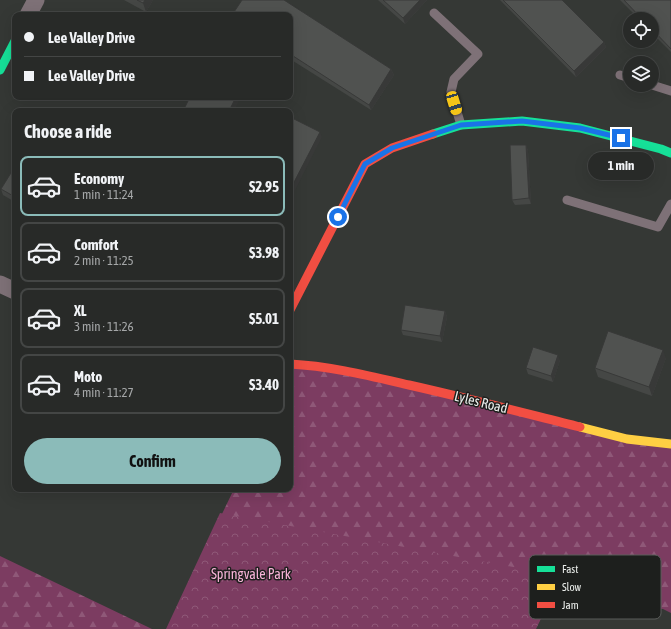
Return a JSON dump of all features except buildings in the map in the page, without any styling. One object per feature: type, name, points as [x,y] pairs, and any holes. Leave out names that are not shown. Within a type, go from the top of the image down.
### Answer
[{"type":"street","points":[[30,12],[36,0]]},
{"type":"street","points":[[0,70],[12,47]]},
{"type":"street","points":[[293,304],[365,164],[392,148],[461,125],[522,121],[580,128],[661,149],[671,153]]},
{"type":"street","points":[[0,284],[12,290]]},
{"type":"street","name":"Lyles Road","points":[[293,364],[313,365],[376,377],[463,397],[627,439],[671,444]]},
{"type":"lane","points":[[434,13],[478,54],[454,78],[451,92],[461,125]]},
{"type":"lane","points":[[659,87],[671,91]]},
{"type":"lane","points":[[567,200],[658,227],[671,204]]},
{"type":"green space","points":[[296,360],[671,445],[671,613],[661,609],[661,555],[529,555],[529,588],[222,514],[233,492],[293,492],[293,367]]},
{"type":"green space","name":"Springvale Park","points":[[220,513],[529,570],[529,619],[541,619],[536,629],[166,629]]},
{"type":"green space","points":[[0,556],[152,629],[0,629]]},
{"type":"traffic: fast","points":[[0,70],[12,47]]},
{"type":"traffic: fast","points":[[433,134],[461,125],[522,121],[580,128],[661,149],[671,153]]},
{"type":"traffic: slow","points":[[580,427],[627,439],[671,444]]},
{"type":"traffic: jam","points":[[293,304],[365,164],[392,148],[433,134]]},
{"type":"traffic: jam","points":[[293,364],[335,369],[365,375],[580,427]]},
{"type":"route","points":[[338,217],[365,164],[392,148],[461,125],[522,121],[580,128],[621,138]]}]
